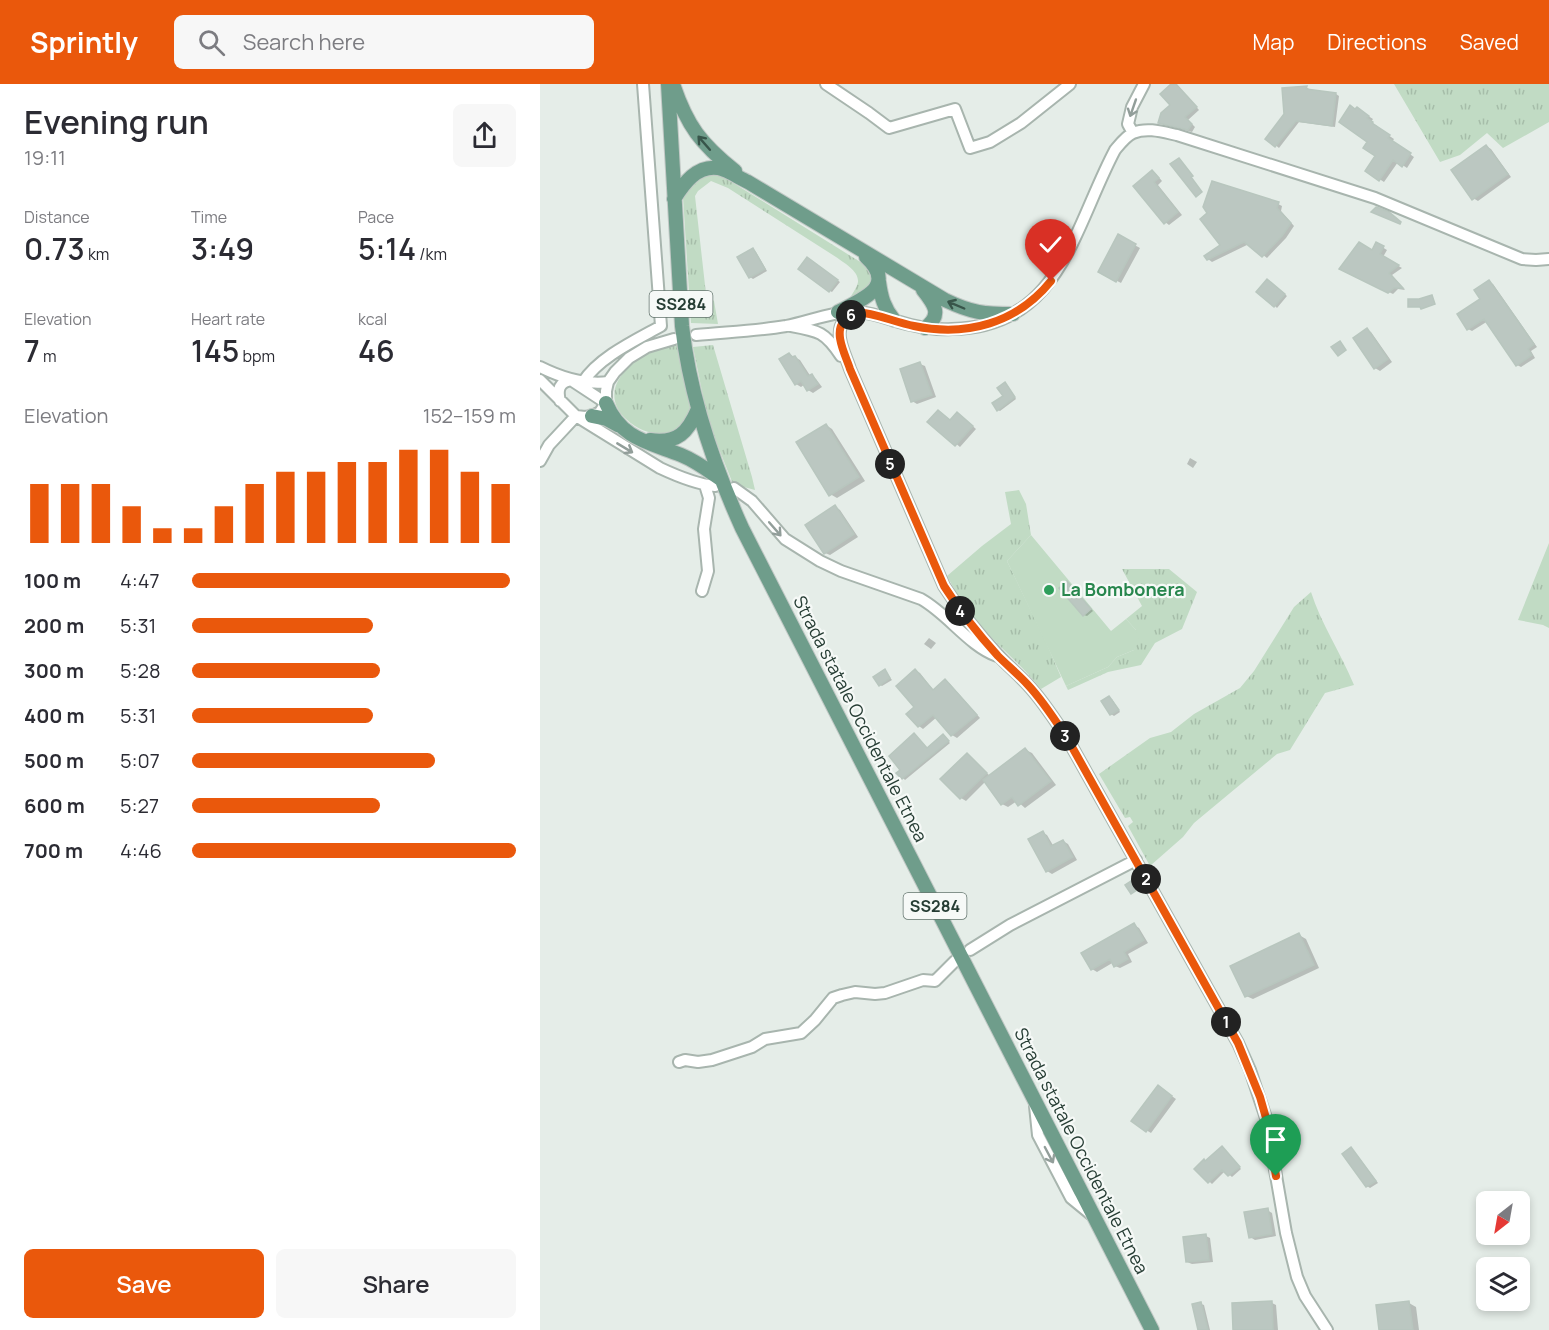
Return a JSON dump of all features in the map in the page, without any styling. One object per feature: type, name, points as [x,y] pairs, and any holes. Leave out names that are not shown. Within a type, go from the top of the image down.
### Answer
[{"type":"main road","name":"Strada statale Occidentale Etnea","points":[[668,84],[684,349],[719,485],[1152,1330]]},
{"type":"main road","points":[[673,84],[680,105],[695,132],[707,147],[748,182]]},
{"type":"main road","points":[[674,199],[693,175],[706,169],[718,168],[748,182],[952,303],[978,313],[1013,314]]},
{"type":"main road","points":[[854,246],[874,265],[878,273],[882,299],[886,310],[894,320]]},
{"type":"main road","points":[[838,312],[869,296],[879,282]]},
{"type":"main road","points":[[918,284],[933,302],[936,311],[934,319],[925,328]]},
{"type":"main road","points":[[606,403],[610,415],[637,439],[684,456],[704,467],[719,485]]},
{"type":"main road","points":[[637,439],[658,441],[677,437],[692,424],[698,409]]},
{"type":"main road","points":[[592,416],[607,419],[619,425]]},
{"type":"street","points":[[583,382],[589,373],[615,352],[661,326],[643,84]]},
{"type":"street","points":[[826,84],[889,128],[955,109],[970,148],[990,142],[1021,123],[1070,84]]},
{"type":"street","points":[[1133,133],[1128,124],[1132,107],[1144,84]]},
{"type":"street","points":[[696,335],[786,326],[838,312],[869,313],[925,328],[952,330],[972,328],[1013,314],[1036,297],[1061,265],[1115,150],[1133,133],[1155,130],[1375,198],[1522,259],[1549,259]]},
{"type":"street","points":[[836,341],[843,321],[856,312]]},
{"type":"street","points":[[824,316],[825,331],[836,341],[850,369],[944,586],[958,608],[999,657],[1029,685],[1047,707],[1084,767],[1238,1043],[1266,1118],[1294,1269],[1305,1296],[1327,1330]]},
{"type":"street","points":[[786,326],[810,330],[836,341]]},
{"type":"street","points":[[576,416],[592,416],[600,412],[606,403],[608,382],[629,358],[647,348],[674,339]]},
{"type":"street","points":[[540,367],[571,380],[595,384],[608,382]]},
{"type":"street","points":[[540,380],[576,416],[660,468],[719,485],[752,501],[791,544],[830,566],[933,605],[985,652],[999,657]]},
{"type":"street","points":[[560,401],[558,390],[560,385],[564,381],[571,380],[606,403]]},
{"type":"street","points":[[540,461],[549,445],[576,416]]},
{"type":"street","points":[[702,591],[708,571],[704,529],[709,498],[719,485]]},
{"type":"street","points":[[970,950],[1010,925],[1136,860]]},
{"type":"street","points":[[679,1062],[712,1060],[752,1047],[765,1039],[801,1033],[816,1020],[833,998],[855,992],[885,993],[923,980],[935,981],[955,962]]},
{"type":"green space","points":[[1394,84],[1549,84],[1549,122],[1503,148],[1487,133],[1460,155],[1440,162]]},
{"type":"green space","points":[[713,173],[722,176],[870,268],[874,277],[872,286],[849,300],[858,282],[856,274],[850,268],[728,188],[711,181],[695,196],[706,294],[714,301],[718,324],[691,323],[683,197],[697,178]]},
{"type":"green space","points":[[677,344],[691,408],[689,419],[677,432],[656,433],[638,428],[626,419],[614,397],[620,377],[628,368],[649,353]]},
{"type":"green space","points":[[713,345],[755,490],[733,484],[705,406],[693,347]]},
{"type":"green space","points":[[1019,490],[1026,504],[1031,535],[1007,561],[1061,677],[1041,689],[978,623],[961,601],[947,576],[1011,524],[1005,492]]},
{"type":"green space","name":"La Bombonera","points":[[1031,535],[1111,631],[1126,619],[1136,630],[1139,641],[1134,650],[1117,657],[1108,667],[1066,686],[1007,561]]},
{"type":"green space","points":[[1549,543],[1549,628],[1518,620]]},
{"type":"green space","points":[[1122,569],[1169,569],[1197,592],[1182,629],[1155,643],[1141,665],[1108,672],[1068,690],[1066,686],[1108,667],[1117,657],[1134,650],[1136,630],[1126,619],[1142,606]]},
{"type":"green space","points":[[1311,592],[1320,616],[1354,685],[1325,693],[1290,750],[1277,754],[1194,823],[1183,837],[1150,866],[1128,826],[1133,822],[1130,817],[1125,818],[1099,774],[1150,738],[1171,732],[1194,714],[1240,688],[1254,671],[1294,607]]},
{"type":"building","points":[[1171,84],[1176,84],[1197,107],[1185,117],[1192,124],[1188,130],[1158,123],[1161,113],[1170,105],[1160,94]]},
{"type":"building","points":[[1307,86],[1306,89],[1336,93],[1332,126],[1296,121],[1275,147],[1265,139],[1284,114],[1282,88]]},
{"type":"building","points":[[1350,105],[1369,116],[1367,118],[1372,123],[1390,135],[1388,138],[1411,153],[1402,167],[1393,160],[1379,181],[1365,171],[1375,156],[1363,148],[1367,142],[1339,122]]},
{"type":"building","points":[[1486,145],[1508,174],[1472,200],[1451,170]]},
{"type":"building","points":[[1179,158],[1202,192],[1196,197],[1170,164]]},
{"type":"building","points":[[1152,170],[1159,178],[1154,182],[1178,212],[1164,224],[1133,186]]},
{"type":"building","points":[[1212,181],[1279,202],[1277,208],[1291,223],[1262,257],[1244,242],[1207,260],[1204,256],[1220,245],[1200,219],[1207,213],[1203,207]]},
{"type":"building","points":[[1376,207],[1389,212],[1401,222],[1400,224],[1371,212]]},
{"type":"building","points":[[1118,234],[1136,244],[1116,282],[1098,272]]},
{"type":"building","points":[[1359,242],[1372,250],[1376,242],[1384,246],[1380,254],[1399,265],[1389,273],[1403,288],[1394,288],[1388,293],[1339,269]]},
{"type":"building","points":[[753,248],[765,269],[749,278],[737,257]]},
{"type":"building","points":[[807,257],[838,280],[829,292],[798,269]]},
{"type":"building","points":[[1267,279],[1285,294],[1274,307],[1256,292]]},
{"type":"building","points":[[1489,280],[1534,344],[1528,349],[1532,355],[1516,366],[1484,319],[1467,330],[1457,314],[1480,299],[1474,290]]},
{"type":"building","points":[[1432,295],[1435,304],[1421,309],[1420,307],[1408,307],[1408,299],[1419,299]]},
{"type":"building","points":[[1367,328],[1388,359],[1374,369],[1353,338]]},
{"type":"building","points":[[1340,341],[1346,350],[1338,356],[1331,347]]},
{"type":"building","points":[[789,353],[792,357],[795,356],[808,376],[812,374],[818,384],[807,391],[801,381],[795,385],[779,359]]},
{"type":"building","points":[[920,362],[932,395],[911,402],[900,369]]},
{"type":"building","points":[[1005,382],[1015,397],[997,411],[992,403],[1003,396],[997,388]]},
{"type":"building","points":[[938,410],[950,420],[957,412],[973,426],[955,446],[927,422]]},
{"type":"building","points":[[826,424],[859,477],[829,496],[796,442]]},
{"type":"building","points":[[835,505],[854,534],[824,554],[805,525]]},
{"type":"building","points":[[1067,581],[1091,609],[1083,616],[1059,588]]},
{"type":"building","points":[[885,669],[890,678],[879,686],[873,677]]},
{"type":"building","points":[[915,669],[933,690],[945,679],[977,715],[951,736],[933,715],[918,727],[906,714],[914,707],[896,686]]},
{"type":"building","points":[[1109,696],[1119,710],[1110,715],[1101,701]]},
{"type":"building","points":[[914,733],[927,748],[943,734],[949,741],[902,779],[896,773],[900,770],[889,756]]},
{"type":"building","points":[[1025,748],[1051,781],[1018,806],[1012,797],[1001,805],[983,780]]},
{"type":"building","points":[[967,753],[987,773],[960,799],[940,779]]},
{"type":"building","points":[[1043,831],[1051,846],[1063,840],[1073,857],[1046,872],[1028,839]]},
{"type":"building","points":[[1134,879],[1140,888],[1131,894],[1125,885]]},
{"type":"building","points":[[1134,923],[1144,940],[1124,952],[1128,959],[1114,967],[1110,959],[1091,970],[1081,953]]},
{"type":"building","points":[[1299,933],[1314,965],[1245,997],[1230,966]]},
{"type":"building","points":[[1158,1085],[1172,1096],[1146,1132],[1131,1121]]},
{"type":"building","points":[[1222,1146],[1240,1167],[1228,1176],[1222,1170],[1208,1183],[1194,1169]]},
{"type":"building","points":[[1351,1147],[1376,1181],[1366,1187],[1342,1154]]},
{"type":"building","points":[[1268,1208],[1272,1234],[1249,1238],[1244,1212]]},
{"type":"building","points":[[1206,1234],[1209,1260],[1186,1262],[1183,1237]]},
{"type":"building","points":[[1272,1301],[1273,1330],[1233,1330],[1232,1303]]},
{"type":"building","points":[[1409,1301],[1413,1330],[1379,1330],[1376,1305]]},
{"type":"building","points":[[1201,1302],[1208,1330],[1198,1330],[1192,1304]]},
{"type":"place","name":"La Bombonera","points":[[1049,590]]},
{"type":"route","points":[[1051,281],[1030,303],[1013,314],[972,328],[952,330],[925,328],[869,313],[856,312],[843,321],[839,336],[850,369],[944,586],[972,626],[1047,707],[1067,738],[1238,1043],[1266,1118],[1276,1176]]}]
